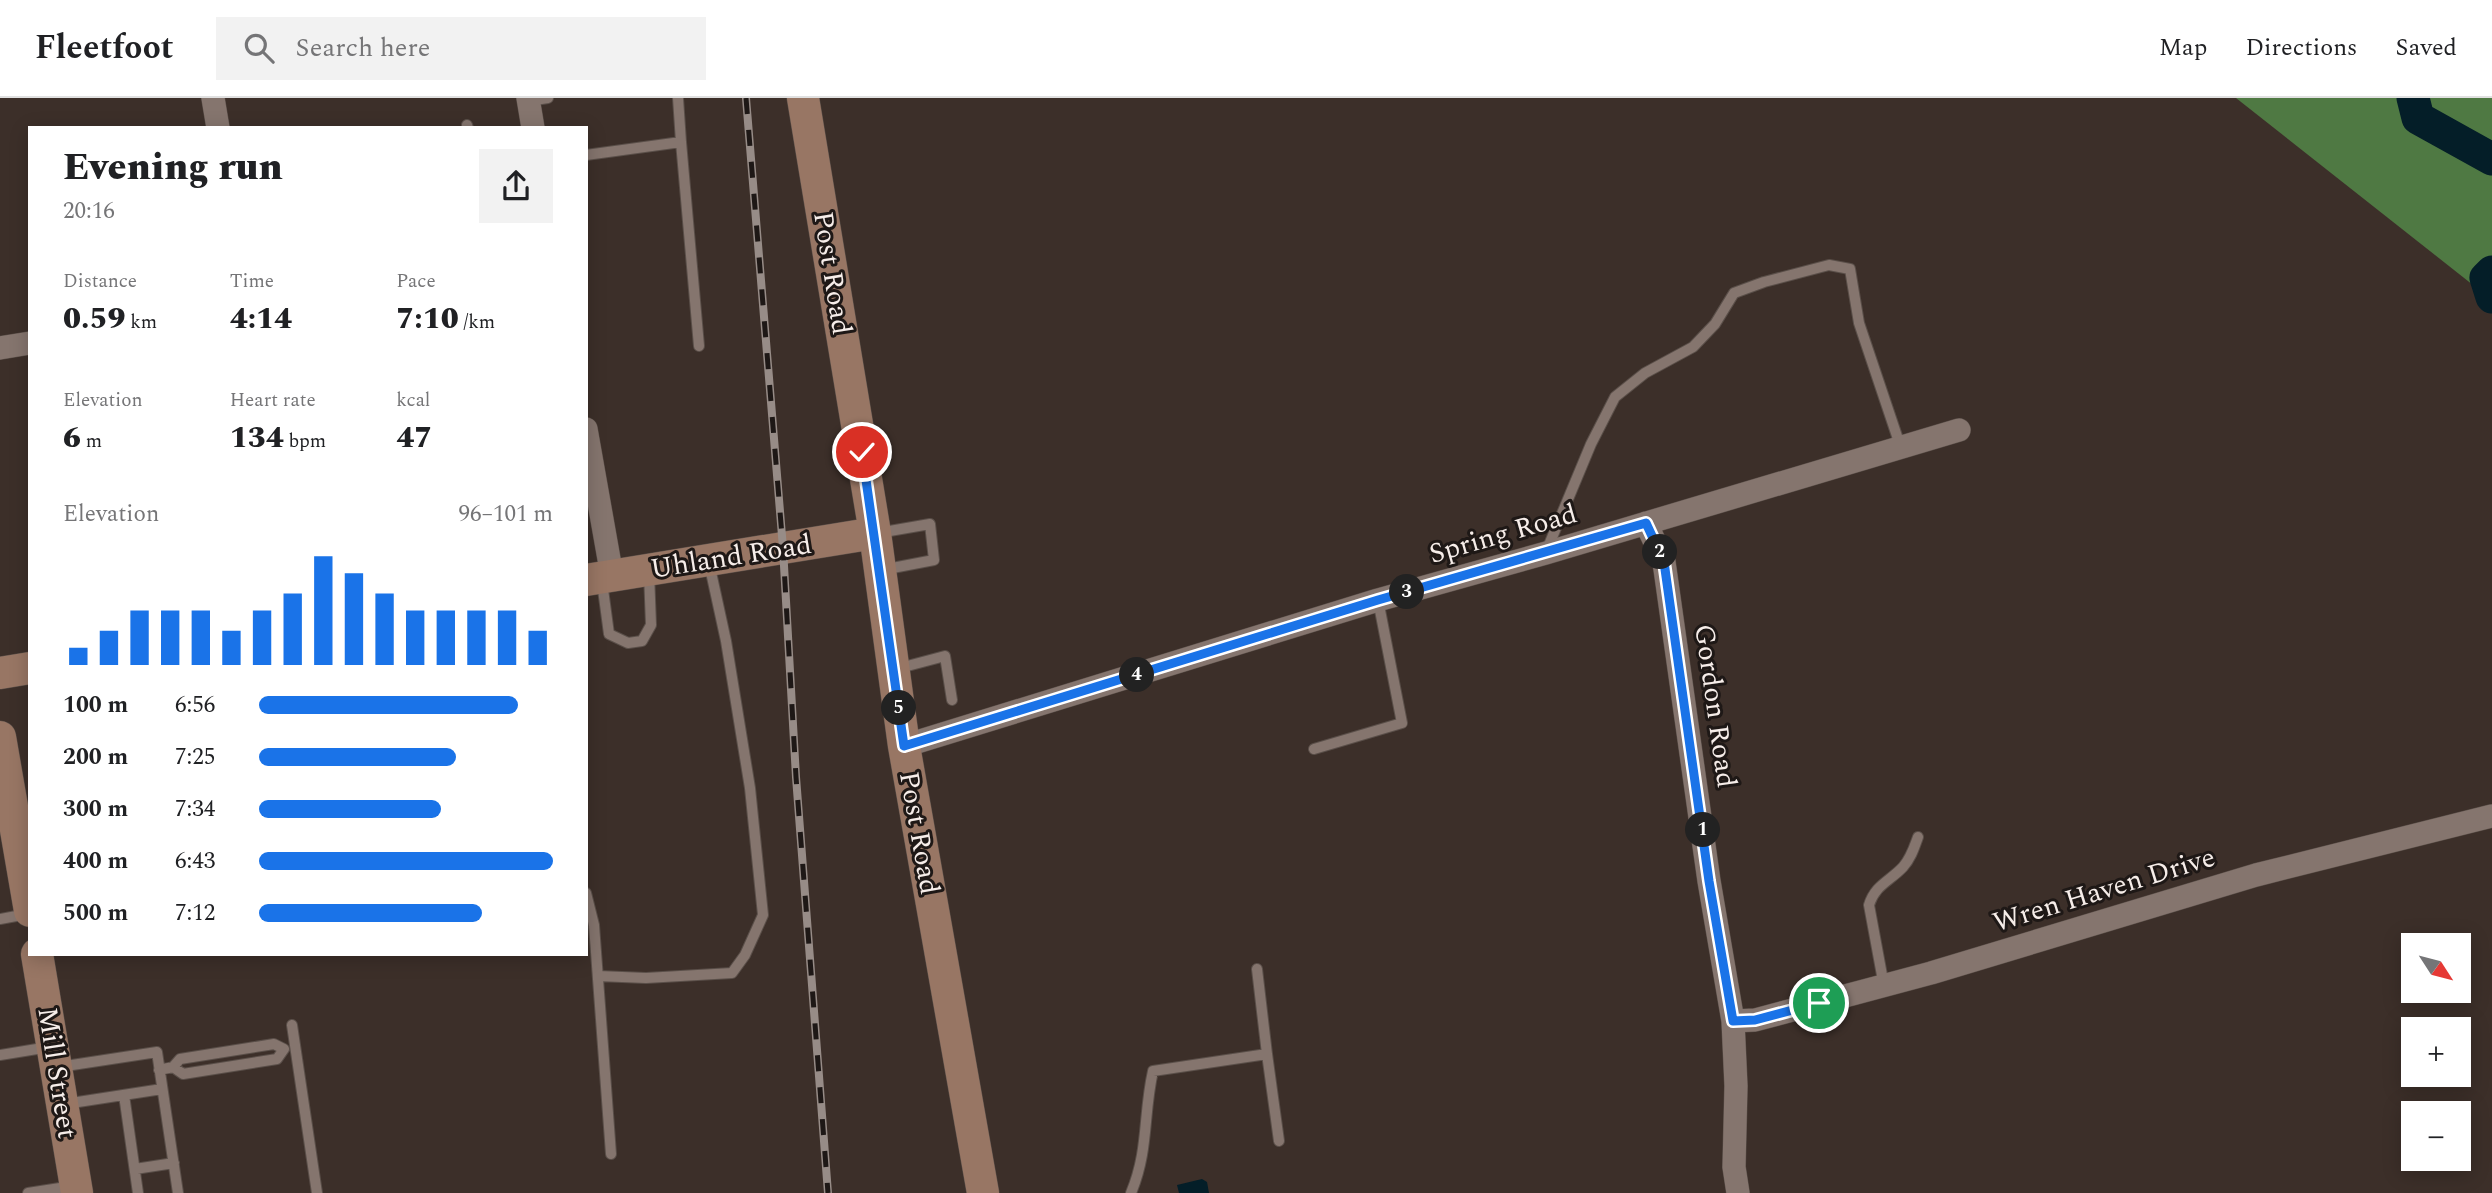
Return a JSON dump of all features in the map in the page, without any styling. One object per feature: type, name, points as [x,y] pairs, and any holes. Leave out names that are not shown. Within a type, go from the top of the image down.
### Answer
[{"type":"street","points":[[213,98],[218,126]]},
{"type":"street","name":"Post Road","points":[[803,98],[875,533],[904,746],[983,1193]]},
{"type":"street","points":[[533,126],[535,99]]},
{"type":"street","points":[[0,348],[28,343]]},
{"type":"street","name":"Spring Road","points":[[904,746],[1378,600],[1959,430]]},
{"type":"street","points":[[588,450],[600,578]]},
{"type":"street","name":"Gordon Road","points":[[1646,523],[1664,562],[1709,881],[1733,1021],[1736,1086],[1734,1167],[1738,1193]]},
{"type":"street","name":"Uhland Road","points":[[600,578],[875,533]]},
{"type":"street","points":[[0,673],[28,668]]},
{"type":"street","points":[[0,737],[28,894]]},
{"type":"street","name":"Wren Haven Drive","points":[[1733,1021],[1755,1020],[1884,986],[2256,875],[2492,817]]},
{"type":"street","name":"Mill Street","points":[[37,956],[76,1189]]},
{"type":"lane","points":[[678,98],[699,346]]},
{"type":"lane","points":[[588,155],[681,142]]},
{"type":"lane","points":[[1546,553],[1591,444],[1615,397],[1645,373],[1693,347],[1715,324],[1734,293],[1765,282],[1829,265],[1850,269],[1859,323],[1901,448]]},
{"type":"lane","points":[[875,533],[930,524],[934,560],[880,570]]},
{"type":"lane","points":[[598,976],[646,978],[732,973],[746,955],[763,915],[750,788],[726,641],[709,560]]},
{"type":"lane","points":[[600,578],[609,634],[628,643],[642,641],[652,625],[649,570]]},
{"type":"lane","points":[[1314,748],[1402,723],[1378,600]]},
{"type":"lane","points":[[894,669],[945,656],[952,700]]},
{"type":"lane","points":[[1884,986],[1869,905],[1872,895],[1881,884],[1906,863],[1918,837]]},
{"type":"lane","points":[[0,919],[28,901]]},
{"type":"lane","points":[[588,901],[594,925],[611,1154]]},
{"type":"lane","points":[[1257,969],[1279,1141]]},
{"type":"lane","points":[[292,1025],[290,1049],[317,1193]]},
{"type":"lane","points":[[159,1070],[173,1067],[183,1074],[277,1059],[290,1049]]},
{"type":"lane","points":[[0,1055],[54,1057],[157,1052],[174,1163],[174,1191]]},
{"type":"lane","points":[[1131,1193],[1139,1173],[1147,1134],[1147,1099],[1153,1072],[1267,1054]]},
{"type":"lane","points":[[62,1105],[162,1089]]},
{"type":"lane","points":[[124,1095],[138,1193]]},
{"type":"lane","points":[[135,1169],[174,1163]]},
{"type":"lane","points":[[28,1193],[76,1189]]},
{"type":"green space","points":[[2236,98],[2492,98],[2492,300]]},
{"type":"water","points":[[1202,1179],[1207,1182],[1209,1193],[1179,1193],[1177,1185]]},
{"type":"waterway","points":[[2413,98],[2418,118],[2492,159]]},
{"type":"waterway","points":[[2492,272],[2486,278],[2492,297]]},
{"type":"railway","points":[[746,98],[783,548],[796,777],[828,1193]]},
{"type":"route","points":[[862,452],[904,746],[1378,600],[1646,523],[1664,562],[1709,881],[1733,1021],[1755,1020],[1819,1003]]}]
